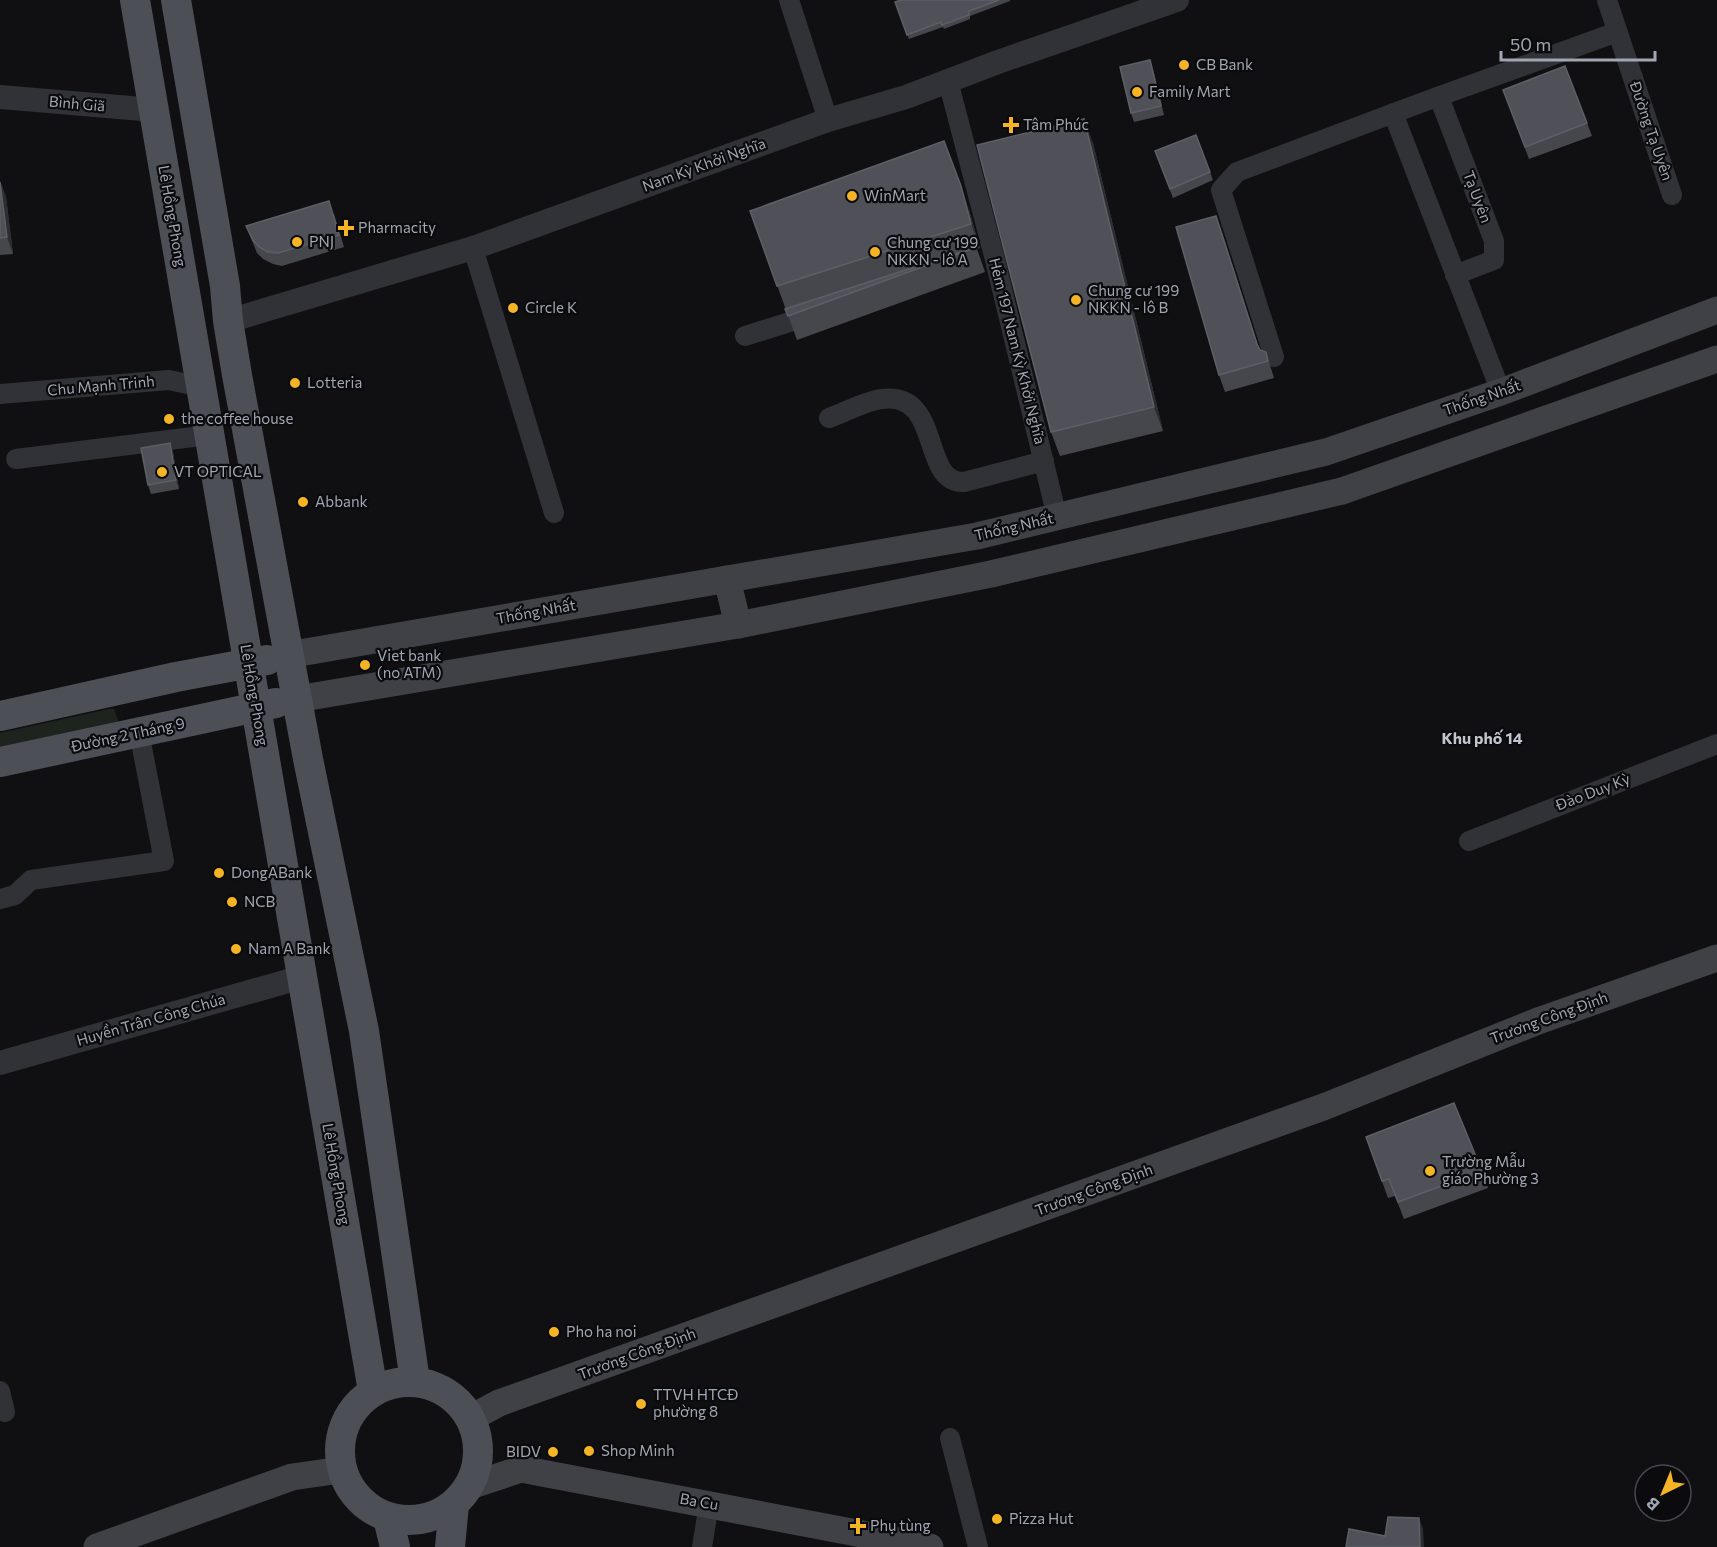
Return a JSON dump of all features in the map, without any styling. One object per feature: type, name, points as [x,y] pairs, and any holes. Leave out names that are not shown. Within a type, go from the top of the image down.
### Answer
[{"type":"main road","name":"Lê Hồng Phong","points":[[135,0],[373,1391]]},
{"type":"main road","points":[[176,0],[225,286],[237,375],[288,655],[364,1031],[415,1381]]},
{"type":"main road","name":"Thống Nhất","points":[[288,655],[977,536],[1057,517],[1326,452],[1501,392],[1717,310]]},
{"type":"main road","points":[[192,333],[228,321]]},
{"type":"main road","points":[[297,699],[738,625],[991,574],[1342,491],[1717,359]]},
{"type":"main road","points":[[201,387],[237,375]]},
{"type":"main road","points":[[1326,452],[1342,491]]},
{"type":"main road","points":[[727,579],[738,625]]},
{"type":"main road","points":[[0,716],[288,655]]},
{"type":"main road","name":"Đường 2 Tháng 9","points":[[0,762],[297,699]]},
{"type":"main road","name":"Trương Công Định","points":[[471,1418],[500,1403],[1326,1106],[1538,1021],[1717,958]]},
{"type":"main road","points":[[450,1547],[462,1495],[478,1464],[478,1441],[471,1418],[457,1400],[438,1387],[415,1381],[394,1382],[373,1391],[355,1405],[344,1425],[339,1447],[341,1470],[351,1490],[367,1505],[388,1518],[412,1521],[434,1516],[462,1495]]},
{"type":"main road","name":"Ba Cu","points":[[462,1495],[521,1469],[930,1547]]},
{"type":"main road","points":[[97,1547],[292,1478],[341,1470]]},
{"type":"main road","points":[[388,1518],[395,1547]]},
{"type":"street","points":[[789,0],[828,120]]},
{"type":"street","name":"Nam Kỳ Khởi Nghĩa","points":[[228,321],[474,248],[828,120],[906,97],[1178,0]]},
{"type":"street","name":"Đường Tạ Uyên","points":[[1607,0],[1663,161],[1672,195]]},
{"type":"street","points":[[1274,357],[1221,190],[1237,172],[1617,32]]},
{"type":"street","name":"Hẻm 197 Nam Kỳ Khởi Nghĩa","points":[[948,81],[994,256],[1057,517]]},
{"type":"street","name":"Bình Giã","points":[[0,97],[154,110]]},
{"type":"street","name":"Tạ Uyên","points":[[1439,97],[1494,242],[1494,260],[1455,275]]},
{"type":"street","points":[[1393,113],[1501,392]]},
{"type":"street","points":[[474,248],[554,513]]},
{"type":"street","points":[[972,263],[994,256]]},
{"type":"street","points":[[746,336],[836,307]]},
{"type":"street","name":"Chu Mạnh Trinh","points":[[0,394],[169,380],[201,387]]},
{"type":"street","points":[[829,418],[881,399],[896,399],[911,404],[924,422],[943,472],[950,480],[956,482],[964,482],[1044,461]]},
{"type":"street","points":[[16,459],[209,435]]},
{"type":"street","points":[[0,900],[15,895],[31,880],[164,861],[139,732]]},
{"type":"street","name":"Đào Duy Kỳ","points":[[1469,841],[1717,744]]},
{"type":"street","name":"Huyền Trân Công Chúa","points":[[0,1063],[302,977]]},
{"type":"street","points":[[0,1391],[6,1412]]},
{"type":"street","points":[[950,1438],[978,1547]]},
{"type":"street","points":[[702,1547],[709,1504]]},
{"type":"shaded area","points":[[114,709],[118,721],[113,724],[0,749],[0,733]]},
{"type":"building","points":[[901,0],[999,0],[969,11],[969,15],[942,25],[941,22],[907,35],[895,2]]},
{"type":"building","points":[[1150,60],[1161,106],[1131,113],[1120,67]]},
{"type":"building","points":[[1565,66],[1587,123],[1525,147],[1503,90]]},
{"type":"building","name":"Chung cư 199 NKKN - lô B","points":[[1084,119],[1154,407],[1051,432],[977,145]]},
{"type":"building","points":[[1196,135],[1210,172],[1170,189],[1155,151]]},
{"type":"building","points":[[944,141],[961,186],[971,224],[777,286],[750,211]]},
{"type":"building","points":[[0,182],[7,237],[0,238]]},
{"type":"building","points":[[329,201],[339,235],[278,253],[268,252],[259,247],[246,226]]},
{"type":"building","points":[[1216,216],[1257,344],[1260,350],[1266,352],[1268,361],[1219,375],[1176,227]]},
{"type":"building","points":[[977,247],[788,316],[785,309]]},
{"type":"building","name":"VT OPTICAL","points":[[170,443],[176,480],[148,485],[141,448]]},
{"type":"building","name":"Trường Mẫu giáo Phường 3","points":[[1454,1103],[1482,1171],[1398,1202],[1389,1179],[1382,1181],[1366,1137]]},
{"type":"building","points":[[1388,1517],[1419,1518],[1420,1547],[1346,1547],[1349,1529],[1385,1536]]},
{"type":"place","name":"CB Bank","points":[[1184,65]]},
{"type":"place","name":"Family Mart","points":[[1137,92]]},
{"type":"place","name":"Tâm Phúc","points":[[1011,125]]},
{"type":"place","name":"WinMart","points":[[852,196]]},
{"type":"place","name":"Pharmacity","points":[[346,228]]},
{"type":"place","name":"PNJ","points":[[297,242]]},
{"type":"place","name":"Chung cư 199 NKKN - lô A","points":[[875,252]]},
{"type":"place","name":"Chung cư 199 NKKN - lô B","points":[[1076,300]]},
{"type":"place","name":"Circle K","points":[[513,308]]},
{"type":"place","name":"Lotteria","points":[[295,383]]},
{"type":"place","name":"the coffee house","points":[[169,419]]},
{"type":"place","name":"VT OPTICAL","points":[[162,472]]},
{"type":"place","name":"Abbank","points":[[303,502]]},
{"type":"place","name":"Viet bank (no ATM)","points":[[365,665]]},
{"type":"place","name":"DongABank","points":[[219,873]]},
{"type":"place","name":"NCB","points":[[232,902]]},
{"type":"place","name":"Nam A Bank","points":[[236,949]]},
{"type":"place","name":"Trường Mẫu giáo Phường 3","points":[[1430,1171]]},
{"type":"place","name":"Pho ha noi","points":[[554,1332]]},
{"type":"place","name":"TTVH HTCĐ phường 8","points":[[641,1404]]},
{"type":"place","name":"Shop Minh","points":[[589,1451]]},
{"type":"place","name":"BIDV","points":[[553,1452]]},
{"type":"place","name":"Pizza Hut","points":[[997,1519]]},
{"type":"place","name":"Phụ tùng","points":[[858,1526]]},
{"type":"district","name":"Khu phố 14","points":[[1482,738]]}]
